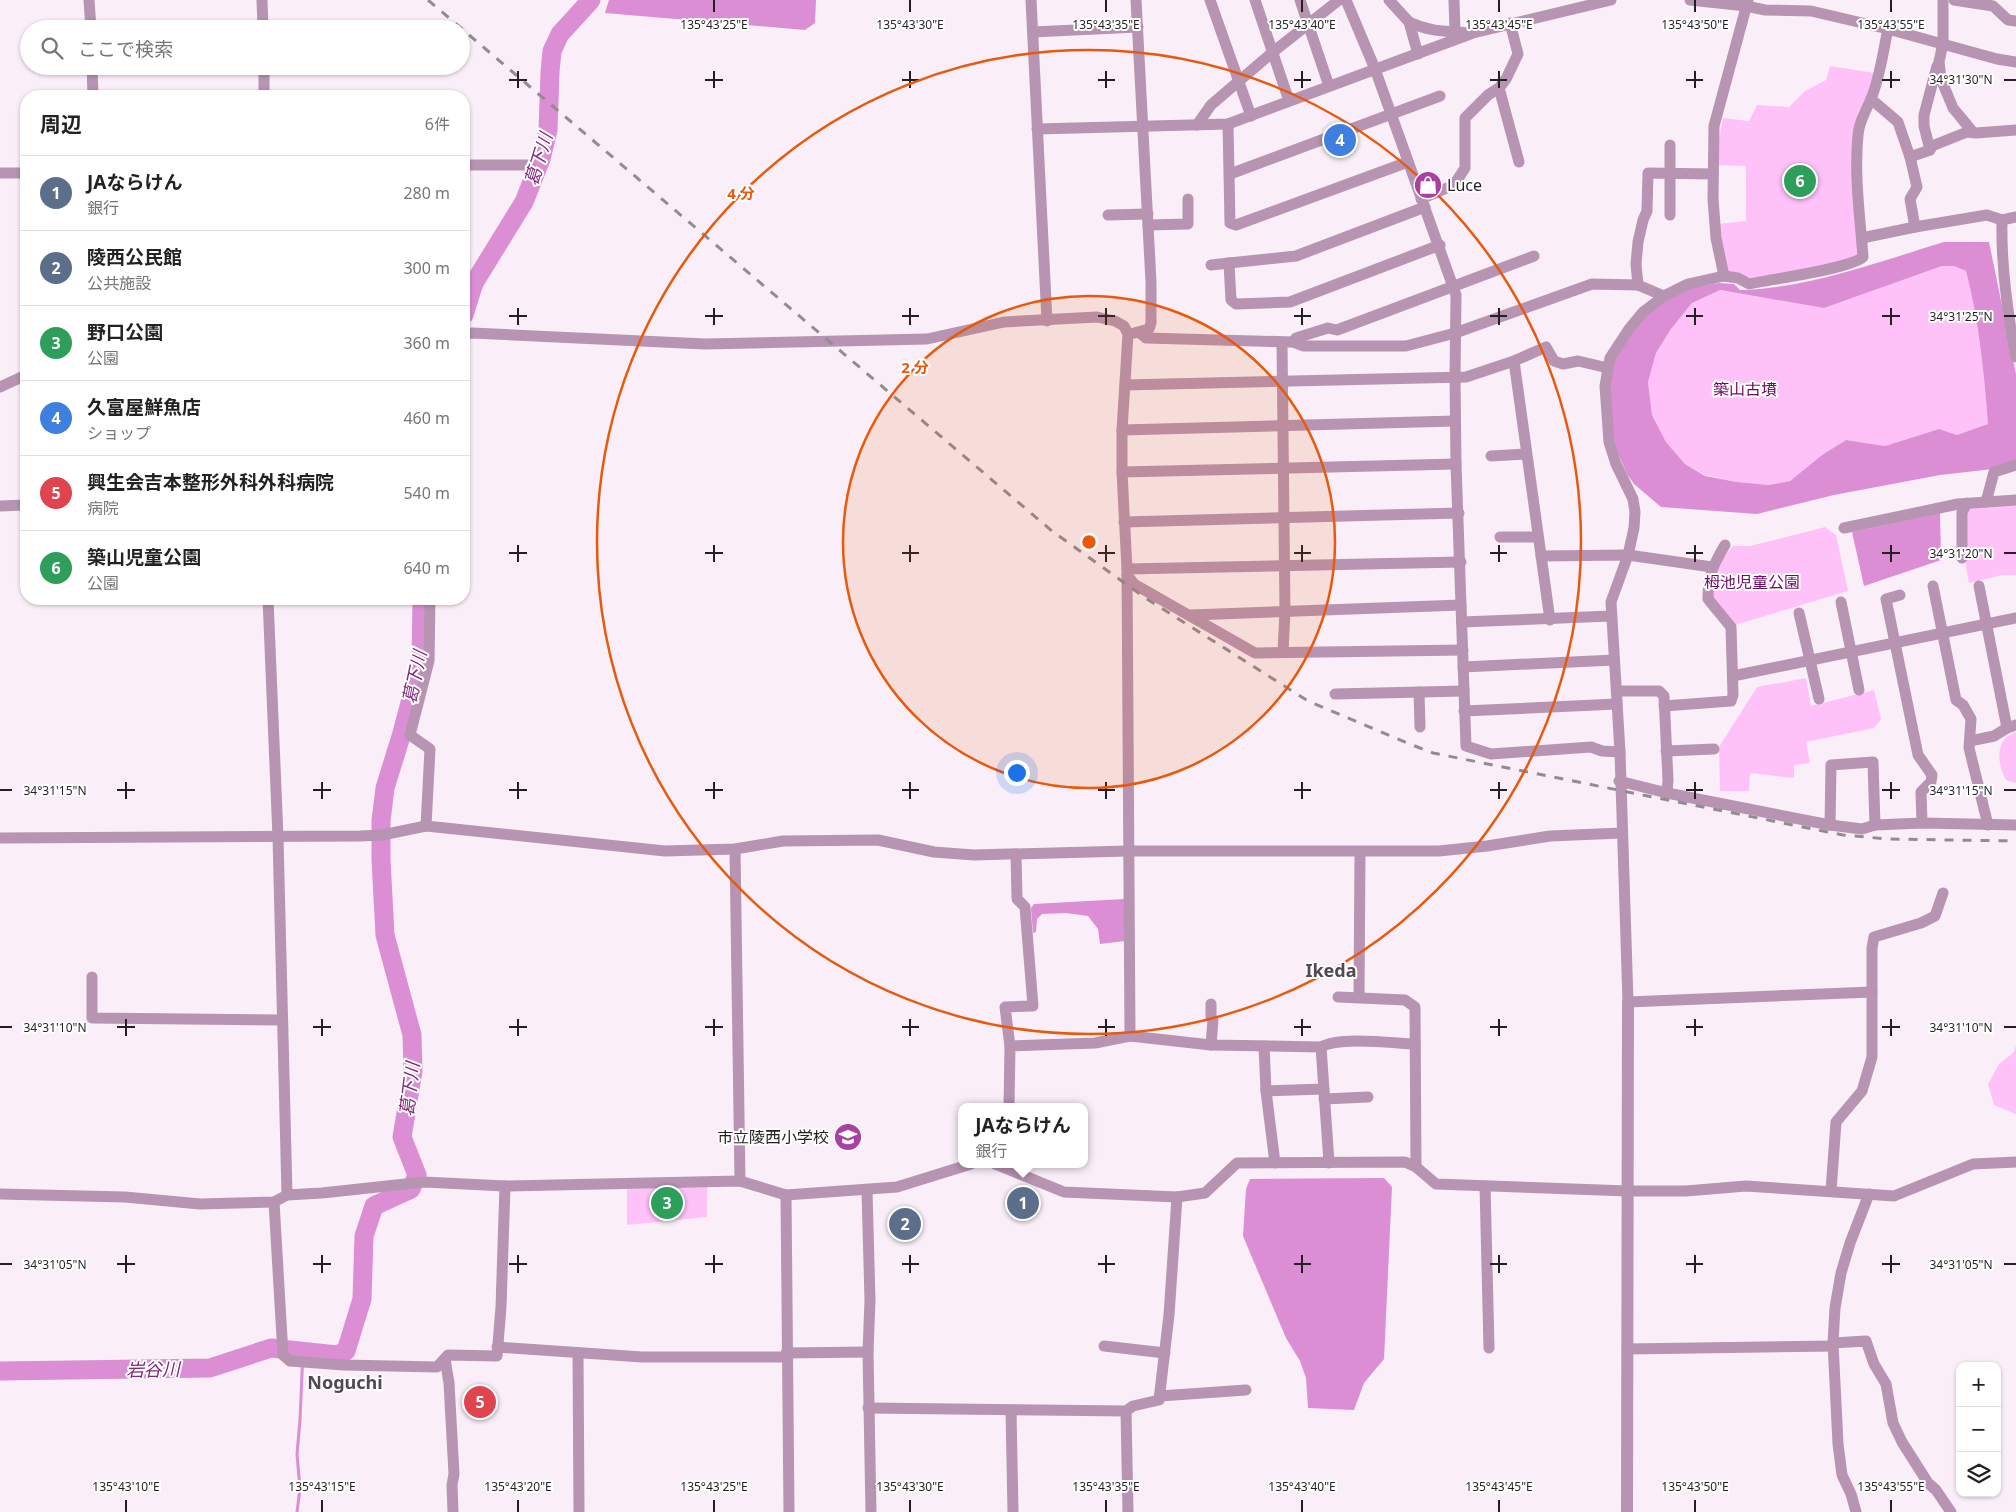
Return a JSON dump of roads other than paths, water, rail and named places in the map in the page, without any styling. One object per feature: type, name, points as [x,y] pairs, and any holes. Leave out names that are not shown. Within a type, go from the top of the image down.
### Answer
[{"type":"street","points":[[90,0],[91,20]]},
{"type":"street","points":[[262,0],[263,20]]},
{"type":"street","points":[[1032,0],[1047,321]]},
{"type":"street","points":[[1128,334],[1149,330],[1151,323],[1148,220],[1136,0]]},
{"type":"street","points":[[1210,0],[1251,116]]},
{"type":"street","points":[[1255,0],[1289,101]]},
{"type":"street","points":[[1300,0],[1330,86]]},
{"type":"street","points":[[1198,125],[1211,105],[1338,0]]},
{"type":"street","points":[[1346,0],[1375,70],[1440,245],[1456,295],[1455,421],[1466,746],[1491,754],[1591,747],[1602,751],[1620,752]]},
{"type":"street","points":[[1389,0],[1409,22],[1425,30],[1473,33]]},
{"type":"street","points":[[1454,0],[1455,32]]},
{"type":"street","points":[[1037,129],[1228,124],[1473,33],[1611,0]]},
{"type":"street","points":[[1690,0],[1747,3],[1765,10],[1811,12],[1888,29],[1997,59],[2016,62]]},
{"type":"street","points":[[1930,150],[1924,126],[1924,115],[1943,43],[1944,0]]},
{"type":"street","points":[[1954,0],[1993,6],[2008,20],[2016,21]]},
{"type":"street","points":[[1724,276],[1716,238],[1712,199],[1714,126],[1747,3]]},
{"type":"street","points":[[1409,22],[1418,54]]},
{"type":"street","points":[[1211,265],[1296,256],[1423,203],[1454,185],[1466,168],[1465,118],[1488,95],[1500,88],[1518,54],[1510,23]]},
{"type":"street","points":[[1033,32],[1138,27]]},
{"type":"street","points":[[1627,1512],[1628,1002],[1620,752],[1611,602],[1628,555],[1634,528],[1635,512],[1633,499],[1616,464],[1609,442],[1605,386],[1608,368],[1610,358],[1643,312],[1664,296],[1688,284],[1724,276],[1738,278],[1749,284],[1858,261],[1863,257],[1858,179],[1858,134],[1863,113],[1871,99],[1888,29]]},
{"type":"street","points":[[1939,62],[1941,79],[1953,108],[1972,131],[1976,133],[2016,130]]},
{"type":"street","points":[[92,75],[93,90]]},
{"type":"street","points":[[264,75],[264,90]]},
{"type":"street","points":[[1500,88],[1519,162]]},
{"type":"street","points":[[1230,174],[1440,96]]},
{"type":"street","points":[[1871,99],[1898,122],[1910,157],[1916,186],[1910,199],[1915,227]]},
{"type":"street","points":[[1228,124],[1230,223],[1236,225],[1408,162]]},
{"type":"street","points":[[1910,157],[1930,150],[1932,146],[1950,138],[1972,131]]},
{"type":"street","points":[[1670,145],[1670,215]]},
{"type":"street","points":[[470,165],[530,164]]},
{"type":"street","points":[[0,172],[20,173]]},
{"type":"street","points":[[1638,285],[1637,250],[1643,220],[1647,211],[1648,173],[1713,174]]},
{"type":"street","points":[[1108,215],[1188,224],[1188,199]]},
{"type":"street","points":[[1862,238],[1987,215],[2002,220],[2016,217]]},
{"type":"street","points":[[2002,220],[2002,254],[2006,301],[2016,357]]},
{"type":"street","points":[[1229,264],[1231,300],[1236,304],[1290,302],[1440,245]]},
{"type":"street","points":[[1287,343],[1296,338],[1328,328],[1337,330],[1534,256]]},
{"type":"street","points":[[1140,332],[1146,338],[1287,343],[1303,346],[1406,346],[1455,332],[1592,284],[1638,285],[1664,296]]},
{"type":"street","points":[[470,333],[705,344],[927,338],[1004,322],[1097,317],[1115,321],[1124,326],[1128,334],[1122,430],[1122,472],[1127,572],[1130,1036]]},
{"type":"street","points":[[1284,652],[1282,382],[1287,343]]},
{"type":"street","points":[[1125,385],[1466,377],[1514,361],[1546,347],[1554,361],[1563,364],[1578,361],[1608,368]]},
{"type":"street","points":[[1514,361],[1550,620]]},
{"type":"street","points":[[0,387],[20,378]]},
{"type":"street","points":[[1122,430],[1455,421]]},
{"type":"street","points":[[1491,456],[1526,454]]},
{"type":"street","points":[[1122,472],[1456,464]]},
{"type":"street","points":[[1986,502],[1994,472],[2016,465]]},
{"type":"street","points":[[1844,528],[1958,504],[2016,500]]},
{"type":"street","points":[[1962,558],[1962,512],[1967,503]]},
{"type":"street","points":[[0,506],[20,505]]},
{"type":"street","points":[[1124,522],[1458,513]]},
{"type":"street","points":[[1500,537],[1538,536]]},
{"type":"street","points":[[1664,706],[1731,701],[1733,695],[1733,676],[1731,628],[1708,599],[1712,567],[1725,545]]},
{"type":"street","points":[[1541,556],[1628,555],[1712,567]]},
{"type":"street","points":[[1127,572],[1461,562]]},
{"type":"street","points":[[1127,572],[1134,584],[1255,653],[1463,650]]},
{"type":"street","points":[[1934,586],[1956,700],[1963,705],[1971,719],[1969,748],[1988,825]]},
{"type":"street","points":[[1970,741],[1994,736],[2011,726],[1979,586]]},
{"type":"street","points":[[1900,595],[1886,599],[1918,755],[1932,775],[1931,782],[1921,792],[1922,823]]},
{"type":"street","points":[[1841,602],[1859,690]]},
{"type":"street","points":[[268,605],[278,837],[287,1195]]},
{"type":"street","points":[[426,826],[430,749],[410,736],[429,661],[430,605]]},
{"type":"street","points":[[1190,615],[1462,605]]},
{"type":"street","points":[[1799,613],[1819,699]]},
{"type":"street","points":[[1462,622],[1550,620],[1611,616]]},
{"type":"street","points":[[1733,676],[2016,618]]},
{"type":"street","points":[[1464,667],[1614,660]]},
{"type":"street","points":[[1617,691],[1659,691],[1664,696],[1667,793]]},
{"type":"street","points":[[1419,692],[1420,727]]},
{"type":"street","points":[[1335,694],[1464,692]]},
{"type":"street","points":[[1464,710],[1617,704]]},
{"type":"street","points":[[1666,751],[1714,749]]},
{"type":"street","points":[[1830,825],[1831,765],[1873,762],[1876,825]]},
{"type":"street","points":[[1620,781],[1667,793],[1830,825],[1862,829],[1876,825],[1922,823],[2016,825]]},
{"type":"street","points":[[0,838],[360,836],[382,835],[426,826],[665,852],[735,849],[783,841],[878,840],[934,852],[974,855],[1128,851],[1439,851],[1550,836],[1622,833]]},
{"type":"street","points":[[735,849],[740,1181]]},
{"type":"street","points":[[1359,998],[1360,852]]},
{"type":"street","points":[[1010,1103],[1010,1046],[1005,1007],[1033,1006],[1025,907],[1017,899],[1016,854]]},
{"type":"street","points":[[1831,1191],[1836,1122],[1862,1092],[1872,1057],[1872,948],[1874,937],[1921,924],[1935,916],[1943,893]]},
{"type":"street","points":[[92,977],[92,1018],[282,1020]]},
{"type":"street","points":[[1628,1002],[1872,992]]},
{"type":"street","points":[[1338,997],[1405,1000],[1415,1007],[1416,1167]]},
{"type":"street","points":[[1211,1004],[1211,1018],[1213,1020],[1211,1045]]},
{"type":"street","points":[[1010,1046],[1095,1043],[1130,1036],[1211,1045],[1321,1047],[1328,1042],[1415,1044]]},
{"type":"street","points":[[1264,1046],[1266,1091],[1275,1163]]},
{"type":"street","points":[[1321,1047],[1329,1163]]},
{"type":"street","points":[[1266,1091],[1368,1097]]},
{"type":"street","points":[[1008,1168],[1064,1192],[1177,1197],[1205,1193],[1237,1164],[1405,1162],[1416,1167],[1436,1184],[1628,1191],[1686,1191],[1746,1186],[1894,1196],[1973,1164],[2016,1162]]},
{"type":"street","points":[[0,1194],[125,1197],[200,1204],[274,1202],[287,1195],[322,1194],[424,1182],[505,1186],[740,1181],[786,1195],[897,1187],[959,1168]]},
{"type":"street","points":[[274,1202],[283,1355],[290,1361],[344,1365],[437,1367],[448,1355],[497,1356],[501,1307],[505,1186]]},
{"type":"street","points":[[1485,1186],[1489,1348]]},
{"type":"street","points":[[867,1190],[870,1300],[868,1408],[871,1512]]},
{"type":"street","points":[[1856,1512],[1851,1494],[1842,1475],[1838,1444],[1833,1344],[1834,1308],[1841,1273],[1850,1243],[1869,1194]]},
{"type":"street","points":[[786,1195],[789,1512]]},
{"type":"street","points":[[868,1408],[1126,1411],[1133,1406],[1159,1400],[1165,1353],[1177,1197]]},
{"type":"street","points":[[1627,1349],[1833,1344],[1866,1341],[1874,1364],[1886,1384],[1893,1423],[1902,1442],[1928,1483],[1936,1490],[1951,1512]]},
{"type":"street","points":[[1104,1346],[1165,1353]]},
{"type":"street","points":[[497,1347],[642,1357],[868,1352]]},
{"type":"street","points":[[578,1354],[579,1512]]},
{"type":"street","points":[[445,1359],[449,1383],[454,1474],[452,1485],[453,1512]]},
{"type":"street","points":[[1160,1396],[1246,1390]]},
{"type":"street","points":[[1011,1410],[1013,1512]]},
{"type":"street","points":[[1126,1411],[1128,1512]]},
{"type":"waterway","name":"葛下川","points":[[470,296],[474,283],[524,202],[541,159],[548,130],[552,51],[560,34],[591,0]]},
{"type":"waterway","name":"葛下川","points":[[0,1371],[210,1368],[271,1348],[337,1355],[346,1351],[362,1299],[364,1236],[374,1206],[411,1189],[417,1175],[402,1137],[413,1071],[412,1035],[385,935],[381,821],[385,788],[421,661],[422,605]]},
{"type":"waterway","name":"葛下川","points":[[297,1512],[300,1489],[297,1454],[303,1351]]},
{"type":"railway","points":[[428,0],[452,20]]},
{"type":"railway","points":[[470,36],[1052,531],[1147,599],[1308,701],[1433,753],[1843,835],[1888,839],[2016,841]]},
{"type":"place","name":"久富屋鮮魚店","points":[[1340,140]]},
{"type":"place","name":"築山児童公園","points":[[1800,181]]},
{"type":"place","name":"Luce","points":[[1428,185]]},
{"type":"place","name":"市立陵西小学校","points":[[848,1137]]},
{"type":"place","name":"野口公園","points":[[667,1203]]},
{"type":"place","name":"JAならけん","points":[[1023,1203]]},
{"type":"place","name":"陵西公民館","points":[[905,1224]]},
{"type":"place","name":"興生会吉本整形外科外科病院","points":[[480,1402]]},
{"type":"district","name":"Ikeda","points":[[1331,970]]},
{"type":"district","name":"Noguchi","points":[[345,1382]]},
{"type":"park label","name":"築山古墳","points":[[1745,389]]},
{"type":"park label","name":"栂池児童公園","points":[[1752,582]]},
{"type":"water label","name":"岩谷川","points":[[153,1369]]}]
